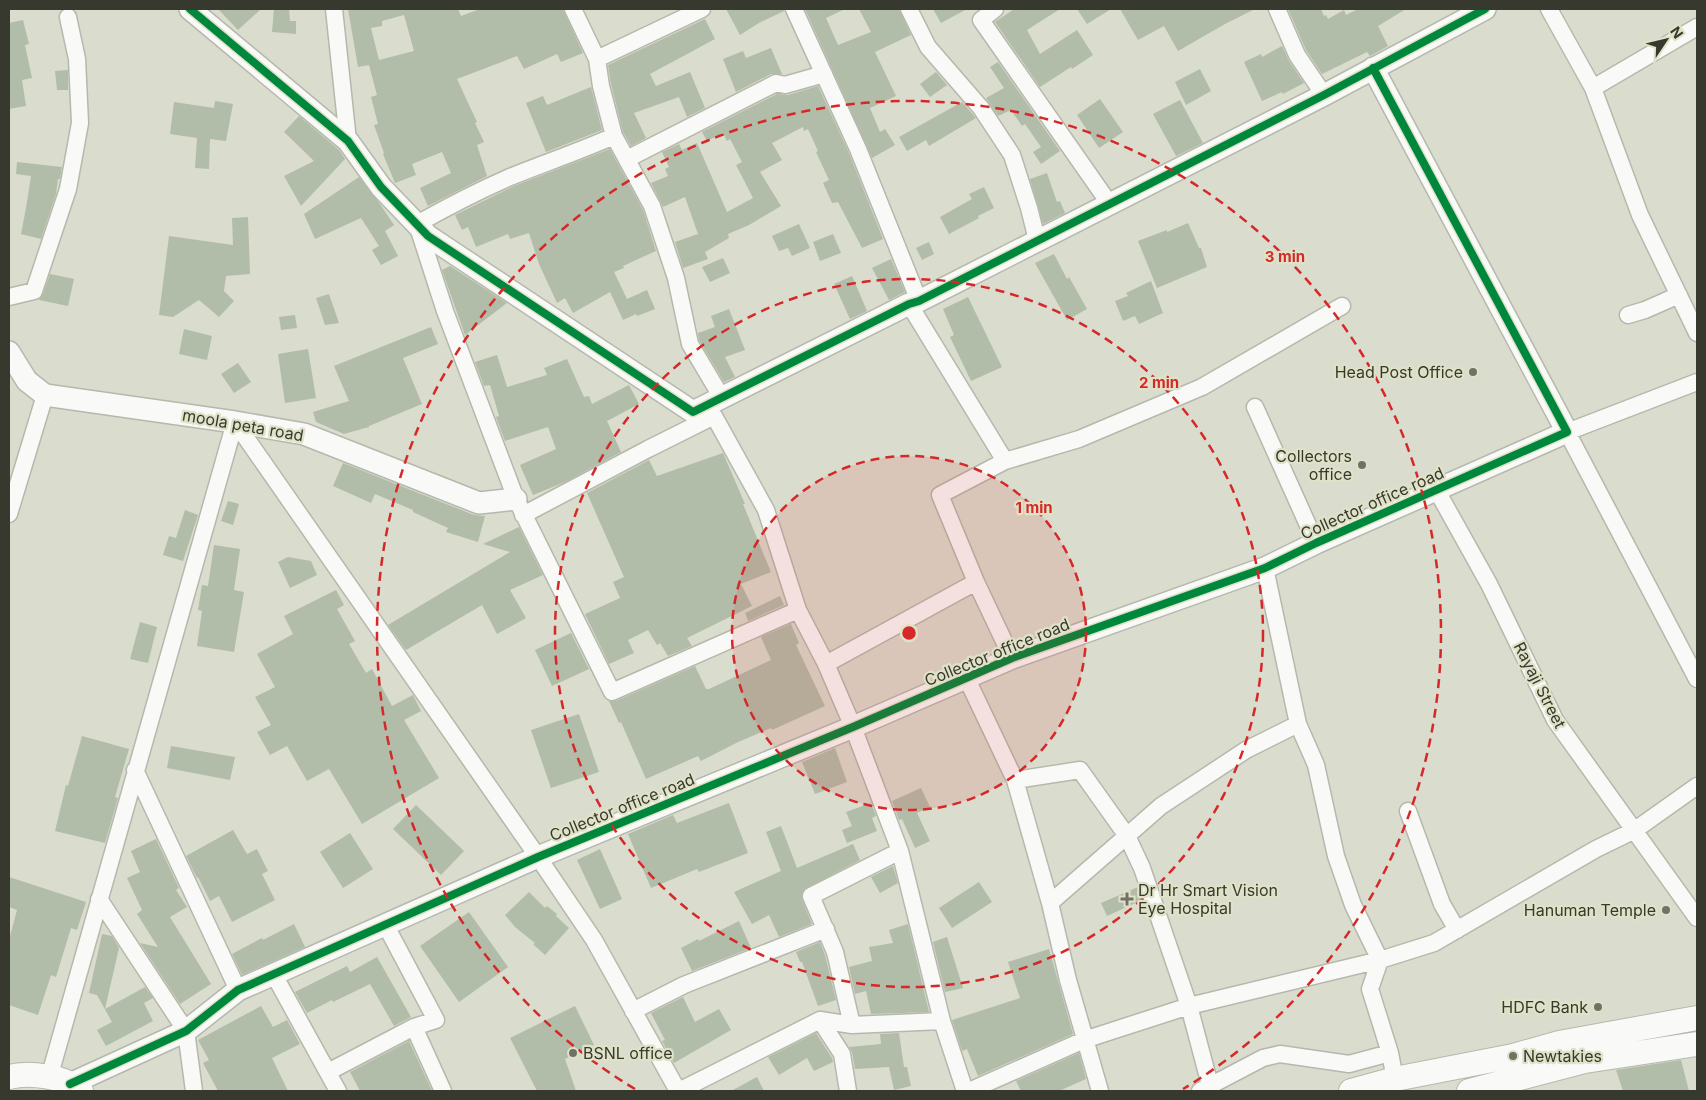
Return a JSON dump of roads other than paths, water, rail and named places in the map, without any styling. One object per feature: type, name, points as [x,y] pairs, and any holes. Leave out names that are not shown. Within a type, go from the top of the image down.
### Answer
[{"type":"main road","points":[[1351,1091],[1395,1079],[1513,1056],[1559,1043],[1697,1018]]},
{"type":"main road","points":[[1468,1091],[1586,1062],[1697,1044]]},
{"type":"main road","points":[[9,1077],[19,1074],[38,1075],[66,1084]]},
{"type":"street","points":[[190,9],[348,141],[381,187],[428,236],[693,412],[718,407]]},
{"type":"street","points":[[334,9],[348,141]]},
{"type":"street","points":[[573,9],[597,58],[601,86],[614,136],[652,206],[676,278],[690,344],[766,510],[798,610],[826,664],[853,727],[900,851],[942,1021],[967,1091],[1084,1040],[1189,1006],[1380,960],[1434,943],[1596,850],[1635,830],[1697,786]]},
{"type":"street","points":[[597,58],[676,15],[702,9]]},
{"type":"street","points":[[794,9],[858,148],[914,302],[1005,461]]},
{"type":"street","points":[[909,9],[928,46],[981,108],[1012,155],[1030,208],[1037,240]]},
{"type":"street","points":[[995,9],[981,20],[1109,204]]},
{"type":"street","points":[[1276,9],[1297,55],[1324,95]]},
{"type":"street","points":[[1548,9],[1593,88],[1640,215],[1697,333]]},
{"type":"street","points":[[520,507],[648,449],[718,407],[914,302],[1324,95],[1478,10]]},
{"type":"street","points":[[9,297],[34,291],[68,189],[80,124],[77,59],[68,17]]},
{"type":"street","points":[[1593,88],[1697,27]]},
{"type":"street","points":[[1374,68],[1697,679]]},
{"type":"street","points":[[628,159],[776,83],[785,85],[824,74]]},
{"type":"street","points":[[417,224],[455,203],[502,181],[571,155],[614,136]]},
{"type":"street","points":[[417,224],[445,311],[520,507],[612,692],[798,610]]},
{"type":"street","points":[[1628,315],[1645,310],[1679,295]]},
{"type":"street","points":[[1012,658],[976,582],[940,495],[1005,461],[1079,439],[1202,387],[1342,306]]},
{"type":"street","name":"moola peta road","points":[[9,352],[26,381],[45,395],[235,422],[304,434],[479,503],[520,507]]},
{"type":"street","points":[[1567,432],[1697,382]]},
{"type":"street","points":[[9,514],[45,395]]},
{"type":"street","points":[[1255,407],[1316,543]]},
{"type":"street","points":[[66,1084],[99,898],[235,422]]},
{"type":"street","points":[[235,422],[594,940],[632,1012],[678,1091],[820,1020],[852,1025],[942,1021]]},
{"type":"street","name":"Collector office road","points":[[66,1084],[186,1031],[238,990],[538,857],[853,727],[1012,658],[1265,568],[1316,543],[1567,432]]},
{"type":"street","name":"Rayaji Street","points":[[1436,490],[1489,584],[1555,720],[1697,918]]},
{"type":"street","points":[[1265,568],[1298,724],[1316,765],[1339,864],[1353,905],[1380,960],[1370,989],[1390,1053],[1395,1079]]},
{"type":"street","points":[[826,664],[976,582]]},
{"type":"street","points":[[966,677],[1015,780],[1050,902],[1084,1040],[1100,1091]]},
{"type":"street","points":[[1050,902],[1161,806],[1246,750],[1298,724]]},
{"type":"street","points":[[135,770],[238,990]]},
{"type":"street","points":[[1015,780],[1080,770],[1127,836],[1142,868],[1189,1006],[1205,1088],[1263,1058],[1280,1054],[1349,1064],[1390,1053]]},
{"type":"street","points":[[1408,811],[1442,904],[1457,930]]},
{"type":"street","points":[[852,1025],[835,952],[811,896],[900,851]]},
{"type":"street","points":[[99,898],[186,1031],[194,1091]]},
{"type":"street","points":[[328,1072],[414,1027],[436,1020],[385,924]]},
{"type":"street","points":[[632,1012],[684,985],[826,929]]},
{"type":"street","points":[[273,974],[338,1091]]},
{"type":"street","points":[[820,1020],[842,1054],[848,1091]]},
{"type":"street","points":[[414,1027],[443,1091]]},
{"type":"place","name":"Head Post Office","points":[[1473,372]]},
{"type":"place","name":"Collectors office","points":[[1362,465]]},
{"type":"place","name":"Dr Hr Smart Vision Eye Hospital","points":[[1127,899]]},
{"type":"place","name":"Hanuman Temple","points":[[1666,910]]},
{"type":"place","name":"HDFC Bank","points":[[1598,1007]]},
{"type":"place","name":"BSNL office","points":[[573,1053]]},
{"type":"place","name":"Newtakies","points":[[1513,1056]]}]
